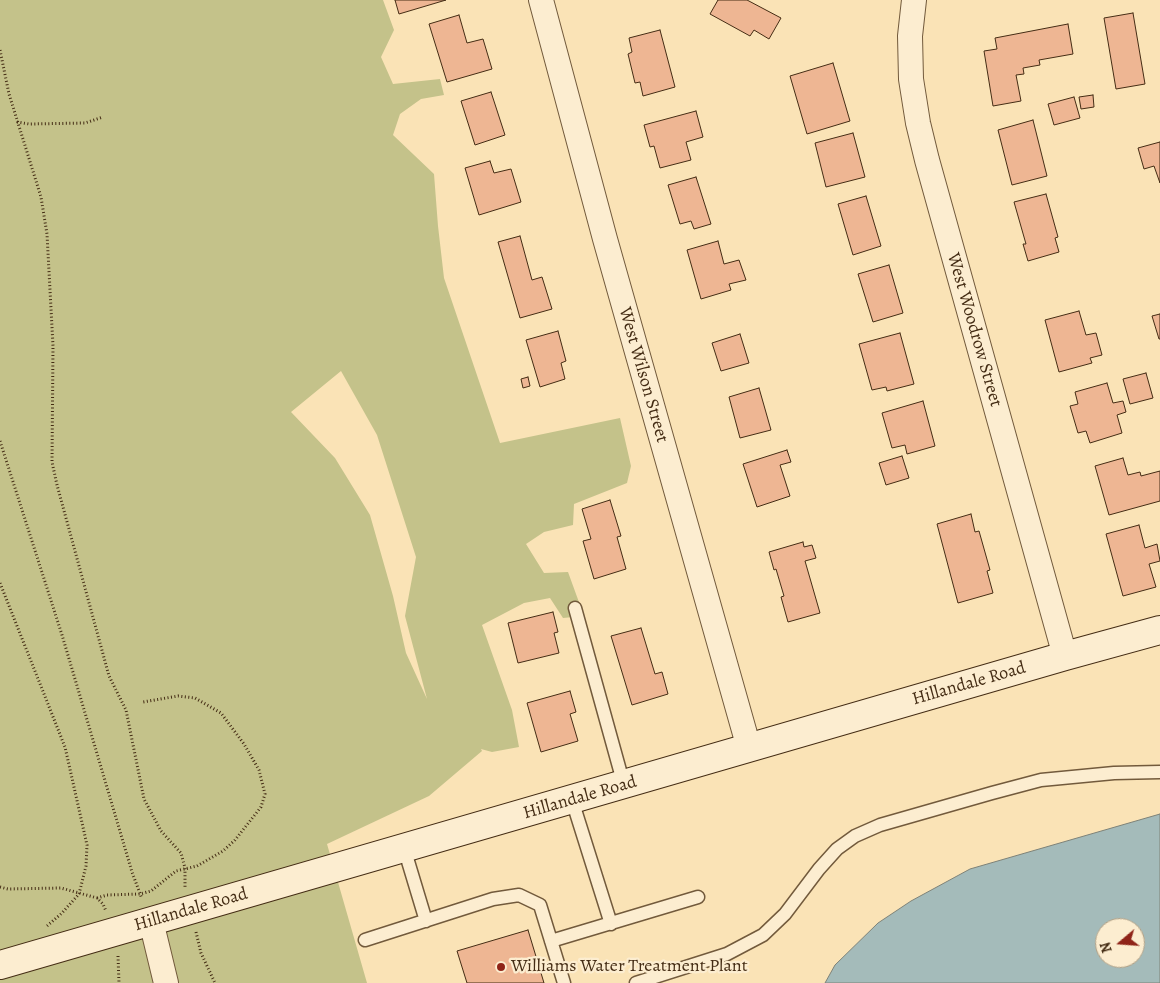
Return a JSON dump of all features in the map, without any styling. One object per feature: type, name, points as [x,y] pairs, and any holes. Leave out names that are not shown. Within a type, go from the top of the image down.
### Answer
[{"type":"main road","name":"Hillandale Road","points":[[0,965],[1160,630]]},
{"type":"street","name":"West Wilson Street","points":[[541,0],[604,239],[749,748]]},
{"type":"street","name":"West Woodrow Street","points":[[914,0],[910,36],[911,79],[920,132],[1065,656]]},
{"type":"street","points":[[151,921],[166,983]]},
{"type":"lane","points":[[575,608],[624,785]]},
{"type":"lane","points":[[636,983],[727,954],[763,935],[785,914],[819,869],[837,849],[855,836],[880,825],[992,792],[1041,780],[1114,773],[1160,772]]},
{"type":"lane","points":[[572,800],[611,924]]},
{"type":"lane","points":[[404,848],[426,921]]},
{"type":"lane","points":[[365,940],[493,899],[519,895],[540,905],[564,983]]},
{"type":"lane","points":[[551,941],[698,897]]},
{"type":"path","points":[[0,50],[9,94],[41,197],[47,234],[53,346],[52,462],[57,485],[109,676],[126,710],[144,799],[161,831],[181,853],[185,868],[185,890]]},
{"type":"path","points":[[17,122],[29,124],[85,123],[103,117]]},
{"type":"path","points":[[0,441],[62,635],[113,811],[140,894],[151,921]]},
{"type":"path","points":[[0,584],[65,747],[87,845],[86,866],[79,894]]},
{"type":"path","points":[[97,898],[107,895],[140,894],[151,891],[176,871],[197,866],[223,851],[235,840],[261,807],[265,794],[259,770],[233,727],[221,713],[195,698],[178,696],[144,702]]},
{"type":"path","points":[[0,887],[8,889],[61,888],[97,898],[104,904],[109,918]]},
{"type":"path","points":[[194,927],[201,953],[215,983]]},
{"type":"path","points":[[117,948],[120,983]]},
{"type":"shaded area","points":[[0,0],[383,0],[394,30],[381,57],[393,84],[440,79],[444,95],[421,99],[400,114],[393,135],[434,174],[444,278],[500,443],[620,418],[631,466],[627,483],[574,504],[573,525],[544,532],[526,544],[544,573],[568,572],[584,616],[563,618],[550,598],[524,603],[482,625],[512,710],[519,747],[492,752],[481,749],[482,751],[429,796],[327,844],[367,983],[0,983]],"holes":[[[341,371],[377,435],[416,557],[405,616],[427,699],[406,653],[393,596],[370,515],[335,458],[291,412]]]},
{"type":"water","points":[[1160,814],[1160,983],[825,983],[835,965],[878,923],[911,901],[970,869]]},
{"type":"building","points":[[395,0],[446,0],[399,14]]},
{"type":"building","points":[[718,0],[747,0],[781,18],[769,39],[754,30],[750,36],[710,14]]},
{"type":"building","points":[[1133,13],[1145,84],[1116,89],[1104,18]]},
{"type":"building","points":[[459,15],[467,43],[483,39],[492,69],[447,82],[429,24]]},
{"type":"building","points":[[1068,24],[1073,54],[1039,60],[1040,65],[1023,68],[1024,74],[1016,75],[1021,101],[993,106],[984,51],[997,49],[995,38]]},
{"type":"building","points":[[660,30],[675,87],[643,96],[640,82],[635,83],[628,54],[632,52],[629,38]]},
{"type":"building","points":[[833,63],[850,121],[807,134],[790,76]]},
{"type":"building","points":[[491,92],[505,135],[475,145],[461,101]]},
{"type":"building","points":[[1093,95],[1094,107],[1081,109],[1079,97]]},
{"type":"building","points":[[1074,97],[1080,118],[1054,125],[1048,104]]},
{"type":"building","points":[[696,111],[703,137],[686,142],[691,160],[660,168],[654,146],[650,147],[644,125]]},
{"type":"building","points":[[1033,120],[1047,176],[1012,185],[998,130]]},
{"type":"building","points":[[853,133],[865,177],[826,187],[815,143]]},
{"type":"building","points":[[1160,142],[1160,183],[1154,166],[1144,169],[1138,148]]},
{"type":"building","points":[[490,161],[494,173],[511,169],[521,202],[479,215],[465,168]]},
{"type":"building","points":[[696,177],[711,224],[694,229],[691,221],[680,224],[668,185]]},
{"type":"building","points":[[1046,194],[1058,237],[1055,238],[1059,252],[1028,261],[1023,244],[1026,244],[1014,202]]},
{"type":"building","points":[[866,196],[881,246],[853,255],[838,204]]},
{"type":"building","points":[[520,236],[532,280],[542,277],[552,309],[520,318],[498,242]]},
{"type":"building","points":[[718,241],[724,264],[739,260],[746,280],[729,284],[731,290],[701,299],[687,250]]},
{"type":"building","points":[[889,265],[903,313],[873,322],[858,274]]},
{"type":"building","points":[[1079,311],[1086,335],[1096,333],[1102,355],[1090,358],[1092,363],[1059,372],[1045,320]]},
{"type":"building","points":[[1160,314],[1160,339],[1159,339],[1152,316]]},
{"type":"building","points":[[558,331],[566,361],[561,363],[565,379],[540,387],[526,340]]},
{"type":"building","points":[[900,333],[914,384],[887,391],[886,387],[872,390],[859,344]]},
{"type":"building","points":[[740,334],[749,363],[721,371],[712,343]]},
{"type":"building","points":[[1146,373],[1153,398],[1130,404],[1123,379]]},
{"type":"building","points":[[528,377],[530,386],[523,388],[521,379]]},
{"type":"building","points":[[1107,383],[1113,403],[1123,401],[1126,412],[1117,415],[1122,433],[1090,443],[1086,431],[1078,433],[1070,406],[1078,404],[1075,392]]},
{"type":"building","points":[[759,388],[771,430],[740,438],[729,397]]},
{"type":"building","points":[[923,401],[935,446],[907,454],[905,445],[892,448],[882,413]]},
{"type":"building","points":[[787,450],[791,462],[780,465],[790,496],[757,507],[743,464]]},
{"type":"building","points":[[902,456],[909,478],[886,485],[879,463]]},
{"type":"building","points":[[1123,458],[1128,475],[1140,472],[1141,476],[1160,471],[1160,501],[1109,515],[1095,466]]},
{"type":"building","points":[[610,500],[621,536],[617,537],[626,569],[594,579],[583,541],[591,539],[582,509]]},
{"type":"building","points":[[971,514],[975,532],[979,531],[990,570],[987,571],[993,593],[958,603],[937,524]]},
{"type":"building","points":[[1139,525],[1145,548],[1157,544],[1160,561],[1149,564],[1156,587],[1123,596],[1106,534]]},
{"type":"building","points":[[803,542],[804,547],[812,545],[816,558],[805,561],[820,613],[788,622],[781,597],[784,596],[769,552]]},
{"type":"building","points":[[553,612],[558,632],[554,633],[559,653],[518,663],[508,623]]},
{"type":"building","points":[[641,628],[655,674],[662,672],[668,694],[632,705],[611,636]]},
{"type":"building","points":[[570,691],[576,712],[570,714],[578,741],[541,752],[527,703]]},
{"type":"building","name":"Williams Water Treatment Plant","points":[[528,930],[544,983],[467,983],[457,951]]},
{"type":"place","name":"Williams Water Treatment Plant","points":[[501,967]]}]
